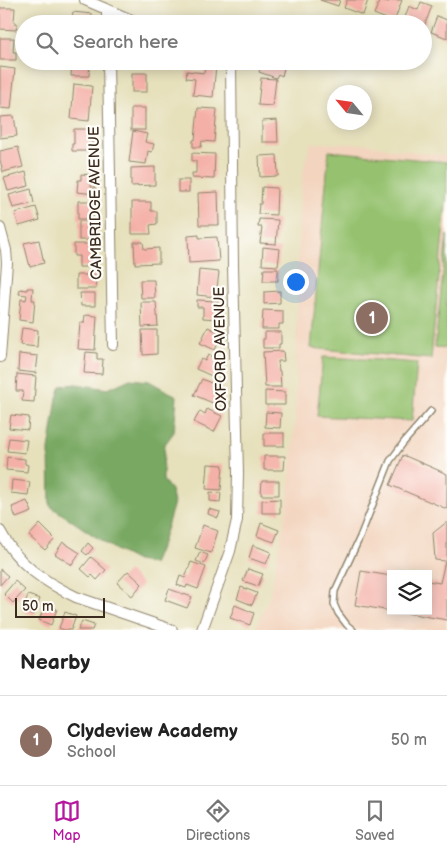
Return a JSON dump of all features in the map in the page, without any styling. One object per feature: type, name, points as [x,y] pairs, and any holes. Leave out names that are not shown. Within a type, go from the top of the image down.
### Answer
[{"type":"street","points":[[85,0],[119,15]]},
{"type":"street","points":[[107,10],[107,15]]},
{"type":"street","name":"CAMBRIDGE AVENUE","points":[[108,70],[113,345]]},
{"type":"street","name":"OXFORD AVENUE","points":[[202,630],[230,551],[237,520],[238,474],[231,70]]},
{"type":"street","points":[[0,228],[6,250],[7,263],[0,357]]},
{"type":"street","points":[[0,531],[8,546],[18,558],[62,590],[76,597],[172,630]]},
{"type":"lane","points":[[353,630],[338,613],[334,604],[335,591],[360,537],[390,461],[431,411]]},
{"type":"shaded area","points":[[311,143],[367,144],[447,156],[447,630],[255,630],[270,595],[288,501],[295,422],[299,215],[302,179]]},
{"type":"green space","points":[[329,151],[447,162],[447,193],[431,359],[311,348]]},
{"type":"green space","points":[[447,235],[447,348],[435,347]]},
{"type":"green space","points":[[323,357],[417,363],[412,421],[317,416]]},
{"type":"green space","points":[[130,379],[149,381],[177,396],[174,432],[165,444],[163,466],[163,480],[171,490],[174,503],[162,543],[153,564],[137,561],[116,550],[50,506],[49,450],[57,398],[61,386],[76,384],[108,389]]},
{"type":"building","points":[[320,0],[340,0],[338,6]]},
{"type":"building","points":[[347,0],[368,0],[363,15],[344,8]]},
{"type":"building","points":[[380,0],[389,2],[389,0],[402,0],[397,15],[374,14]]},
{"type":"building","points":[[421,2],[432,6],[428,15],[406,15],[409,6],[418,10]]},
{"type":"building","points":[[0,8],[15,8],[15,30],[0,29]]},
{"type":"building","points":[[73,12],[92,14],[92,15],[72,15]]},
{"type":"building","points":[[437,16],[447,20],[447,38],[432,32]]},
{"type":"building","points":[[0,38],[14,38],[13,52],[15,52],[15,60],[0,60]]},
{"type":"building","points":[[0,67],[15,69],[11,109],[0,108]]},
{"type":"building","points":[[71,70],[89,70],[89,76],[71,76]]},
{"type":"building","points":[[204,70],[216,70],[213,97],[193,95],[195,79],[186,78],[187,71],[204,73]]},
{"type":"building","points":[[260,70],[284,70],[282,76],[278,74],[276,78],[259,72]]},
{"type":"building","points":[[132,73],[147,73],[147,92],[132,92]]},
{"type":"building","points":[[261,78],[276,79],[273,106],[258,105]]},
{"type":"building","points":[[74,84],[92,86],[89,121],[71,119]]},
{"type":"building","points":[[131,108],[145,108],[145,130],[131,130]]},
{"type":"building","points":[[198,108],[217,109],[214,142],[202,141],[201,147],[193,147],[193,140],[195,140]]},
{"type":"building","points":[[14,116],[17,136],[0,138],[0,117]]},
{"type":"building","points":[[277,120],[278,142],[262,142],[262,121]]},
{"type":"building","points":[[74,129],[92,129],[92,151],[72,151]]},
{"type":"building","points":[[133,131],[147,134],[145,142],[154,144],[152,152],[148,151],[146,164],[129,162]]},
{"type":"building","points":[[18,147],[23,167],[3,172],[0,151]]},
{"type":"building","points":[[192,153],[215,154],[214,179],[192,178],[192,173],[196,173],[196,161],[192,161]]},
{"type":"building","points":[[277,155],[278,176],[260,177],[259,156]]},
{"type":"building","points":[[155,167],[155,185],[131,186],[131,168]]},
{"type":"building","points":[[26,172],[29,186],[8,191],[4,178]]},
{"type":"building","points":[[81,174],[92,175],[91,187],[95,187],[95,194],[77,192],[78,180],[81,180]]},
{"type":"building","points":[[178,180],[189,180],[189,192],[178,192]]},
{"type":"building","points":[[262,187],[277,188],[276,215],[258,214],[259,204],[261,204]]},
{"type":"building","points":[[31,189],[34,203],[13,208],[9,195]]},
{"type":"building","points":[[218,192],[219,225],[199,225],[198,193]]},
{"type":"building","points":[[78,201],[94,201],[93,219],[78,219]]},
{"type":"building","points":[[132,202],[151,202],[151,211],[157,211],[157,224],[150,225],[151,234],[132,234]]},
{"type":"building","points":[[36,207],[40,220],[19,226],[15,213]]},
{"type":"building","points":[[259,219],[278,220],[276,244],[260,243],[262,227],[258,227]]},
{"type":"building","points":[[79,221],[94,221],[94,240],[79,240]]},
{"type":"building","points":[[199,235],[199,238],[217,237],[219,261],[189,263],[188,236]]},
{"type":"building","points":[[39,240],[44,263],[30,267],[24,243]]},
{"type":"building","points":[[134,242],[143,242],[144,249],[159,248],[159,263],[135,264]]},
{"type":"building","points":[[74,244],[95,244],[95,267],[79,267],[79,256],[74,256]]},
{"type":"building","points":[[263,247],[280,249],[278,266],[262,265]]},
{"type":"building","points":[[264,269],[278,269],[278,281],[263,281]]},
{"type":"building","points":[[199,270],[219,272],[216,297],[197,295]]},
{"type":"building","points":[[76,275],[95,275],[96,289],[76,289]]},
{"type":"building","points":[[140,280],[154,280],[155,298],[141,298]]},
{"type":"building","points":[[27,288],[33,288],[32,300],[35,300],[33,322],[19,320],[21,299],[26,300],[27,295],[19,294],[20,289],[27,290]]},
{"type":"building","points":[[280,291],[280,303],[264,304],[264,292]]},
{"type":"building","points":[[80,293],[95,293],[95,306],[81,306]]},
{"type":"building","points":[[197,300],[218,301],[217,319],[203,318],[203,307],[197,307]]},
{"type":"building","points":[[141,302],[156,302],[158,326],[142,327]]},
{"type":"building","points":[[263,310],[283,311],[283,324],[279,324],[279,329],[262,329]]},
{"type":"building","points":[[85,315],[97,316],[95,350],[78,349],[80,323],[84,323]]},
{"type":"building","points":[[208,327],[222,334],[215,350],[200,343]]},
{"type":"building","points":[[22,328],[38,330],[37,347],[20,345]]},
{"type":"building","points":[[142,330],[157,330],[157,354],[143,355]]},
{"type":"building","points":[[265,332],[281,332],[279,348],[263,348]]},
{"type":"building","points":[[283,351],[284,361],[278,361],[281,387],[265,387],[263,352]]},
{"type":"building","points":[[86,352],[97,353],[97,359],[103,359],[102,374],[84,373]]},
{"type":"building","points":[[19,354],[38,356],[36,373],[18,371]]},
{"type":"building","points":[[208,355],[222,361],[214,377],[196,369],[201,359],[205,361]]},
{"type":"building","points":[[17,374],[36,376],[34,402],[22,401],[23,391],[16,391]]},
{"type":"building","points":[[202,379],[222,388],[215,404],[194,395]]},
{"type":"building","points":[[265,391],[285,392],[285,405],[265,405]]},
{"type":"building","points":[[207,409],[222,416],[214,432],[194,422],[200,411],[205,414]]},
{"type":"building","points":[[266,412],[281,413],[280,428],[265,427]]},
{"type":"building","points":[[11,415],[29,417],[28,430],[9,428]]},
{"type":"building","points":[[264,433],[284,433],[284,446],[264,446]]},
{"type":"building","points":[[9,438],[27,440],[25,453],[7,451]]},
{"type":"building","points":[[403,455],[447,474],[447,509],[390,485]]},
{"type":"building","points":[[264,456],[285,456],[284,470],[264,470]]},
{"type":"building","points":[[7,457],[25,459],[25,464],[28,465],[27,472],[6,470]]},
{"type":"building","points":[[208,464],[223,465],[221,490],[206,489]]},
{"type":"building","points":[[12,480],[30,482],[28,495],[11,493]]},
{"type":"building","points":[[262,481],[279,481],[279,495],[261,495]]},
{"type":"building","points":[[210,492],[221,493],[220,502],[210,501]]},
{"type":"building","points":[[280,499],[280,513],[262,513],[262,500]]},
{"type":"building","points":[[27,501],[32,512],[16,518],[12,507]]},
{"type":"building","points":[[209,509],[220,512],[218,518],[208,514]]},
{"type":"building","points":[[447,522],[447,620],[418,615],[432,615],[432,582],[440,583],[445,561],[435,560],[433,533]]},
{"type":"building","points":[[261,523],[279,530],[274,542],[257,536]]},
{"type":"building","points":[[40,524],[55,539],[45,550],[29,536]]},
{"type":"building","points":[[203,525],[218,531],[211,553],[195,548]]},
{"type":"building","points":[[63,542],[80,553],[72,565],[55,554]]},
{"type":"building","points":[[88,543],[93,548],[87,555],[82,551]]},
{"type":"building","points":[[253,545],[271,552],[266,564],[249,558]]},
{"type":"building","points":[[200,552],[208,555],[204,564],[196,561]]},
{"type":"building","points":[[91,557],[106,570],[97,580],[81,569]]},
{"type":"building","points":[[191,562],[206,567],[198,589],[187,585],[186,588],[177,585],[180,576],[185,578]]},
{"type":"building","points":[[0,569],[8,576],[0,585]]},
{"type":"building","points":[[248,569],[263,574],[258,586],[243,581]]},
{"type":"building","points":[[128,571],[142,584],[132,596],[117,583]]},
{"type":"building","points":[[361,571],[387,575],[387,610],[355,605]]},
{"type":"building","points":[[15,581],[25,590],[13,603],[4,594]]},
{"type":"building","points":[[241,587],[257,593],[252,605],[237,599]]},
{"type":"building","points":[[169,589],[192,597],[187,608],[165,600]]},
{"type":"building","points":[[28,595],[40,599],[34,615],[22,611]]},
{"type":"building","points":[[45,605],[57,609],[51,625],[39,620]]},
{"type":"building","points":[[235,605],[254,613],[250,625],[230,618]]},
{"type":"building","points":[[65,612],[76,616],[71,630],[59,628]]},
{"type":"building","points":[[82,621],[94,625],[92,630],[78,630]]},
{"type":"place","name":"Clydeview Academy","points":[[372,318]]}]
